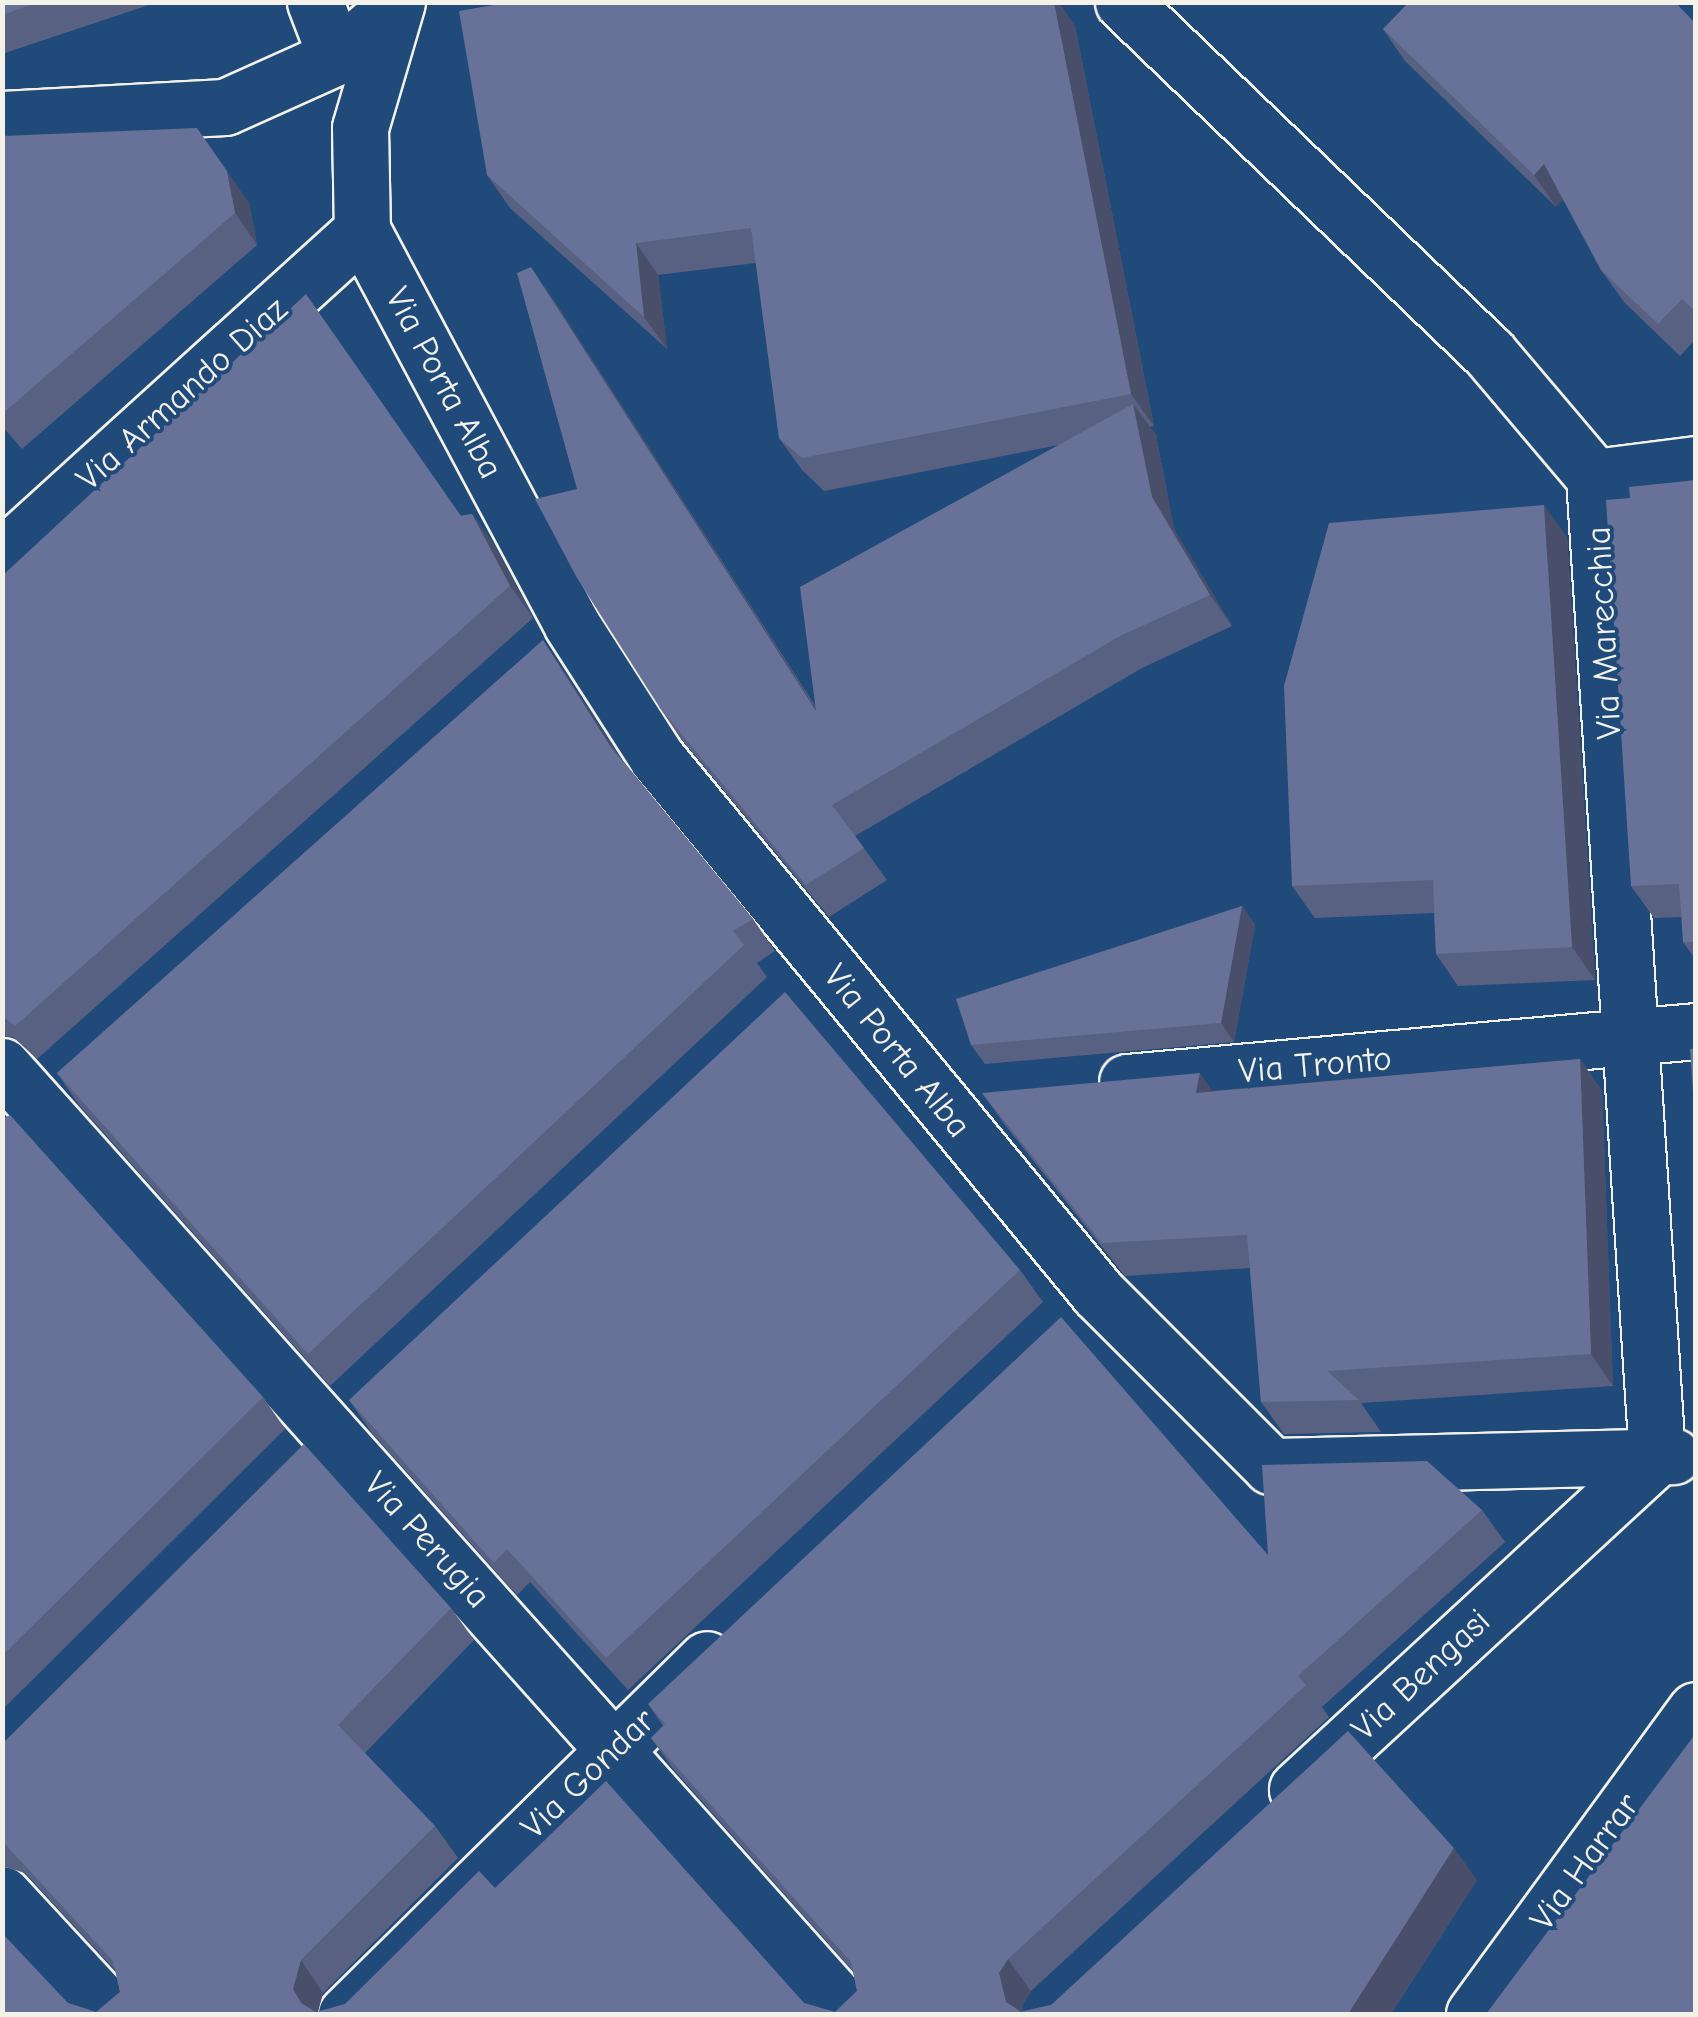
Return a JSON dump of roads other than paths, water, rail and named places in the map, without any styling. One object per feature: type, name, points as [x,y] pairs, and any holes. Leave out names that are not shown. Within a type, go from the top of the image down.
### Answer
[{"type":"street","points":[[316,2],[336,57]]},
{"type":"street","name":"Via Marecchia","points":[[1123,2],[1489,353],[1594,476],[1628,1036],[1676,1456]]},
{"type":"street","points":[[2,118],[225,107],[336,57],[394,7]]},
{"type":"street","points":[[362,230],[360,128],[394,7]]},
{"type":"street","name":"Via Armando Diaz","points":[[2,557],[362,230]]},
{"type":"street","name":"Via Porta Alba","points":[[362,230],[572,625],[657,758],[935,1100],[1098,1293],[1270,1466],[1676,1456]]},
{"type":"street","points":[[1594,476],[1696,464]]},
{"type":"street","points":[[527,665],[572,625]]},
{"type":"street","points":[[784,1004],[826,964]]},
{"type":"street","name":"Via Tronto","points":[[1074,1087],[1696,1032]]},
{"type":"street","points":[[13,1100],[80,1063]]},
{"type":"street","points":[[935,1100],[994,1094]]},
{"type":"street","name":"Via Perugia","points":[[13,1100],[329,1430],[850,2014]]},
{"type":"street","points":[[1055,1333],[1098,1293]]},
{"type":"street","points":[[288,1471],[371,1390]]},
{"type":"street","name":"Via Bengasi","points":[[1254,1829],[1676,1456]]},
{"type":"street","name":"Via Gondar","points":[[346,2014],[612,1748],[740,1627]]},
{"type":"street","name":"Via Harrar","points":[[1474,2014],[1696,1710]]},
{"type":"street","points":[[2,1894],[113,2014]]}]
